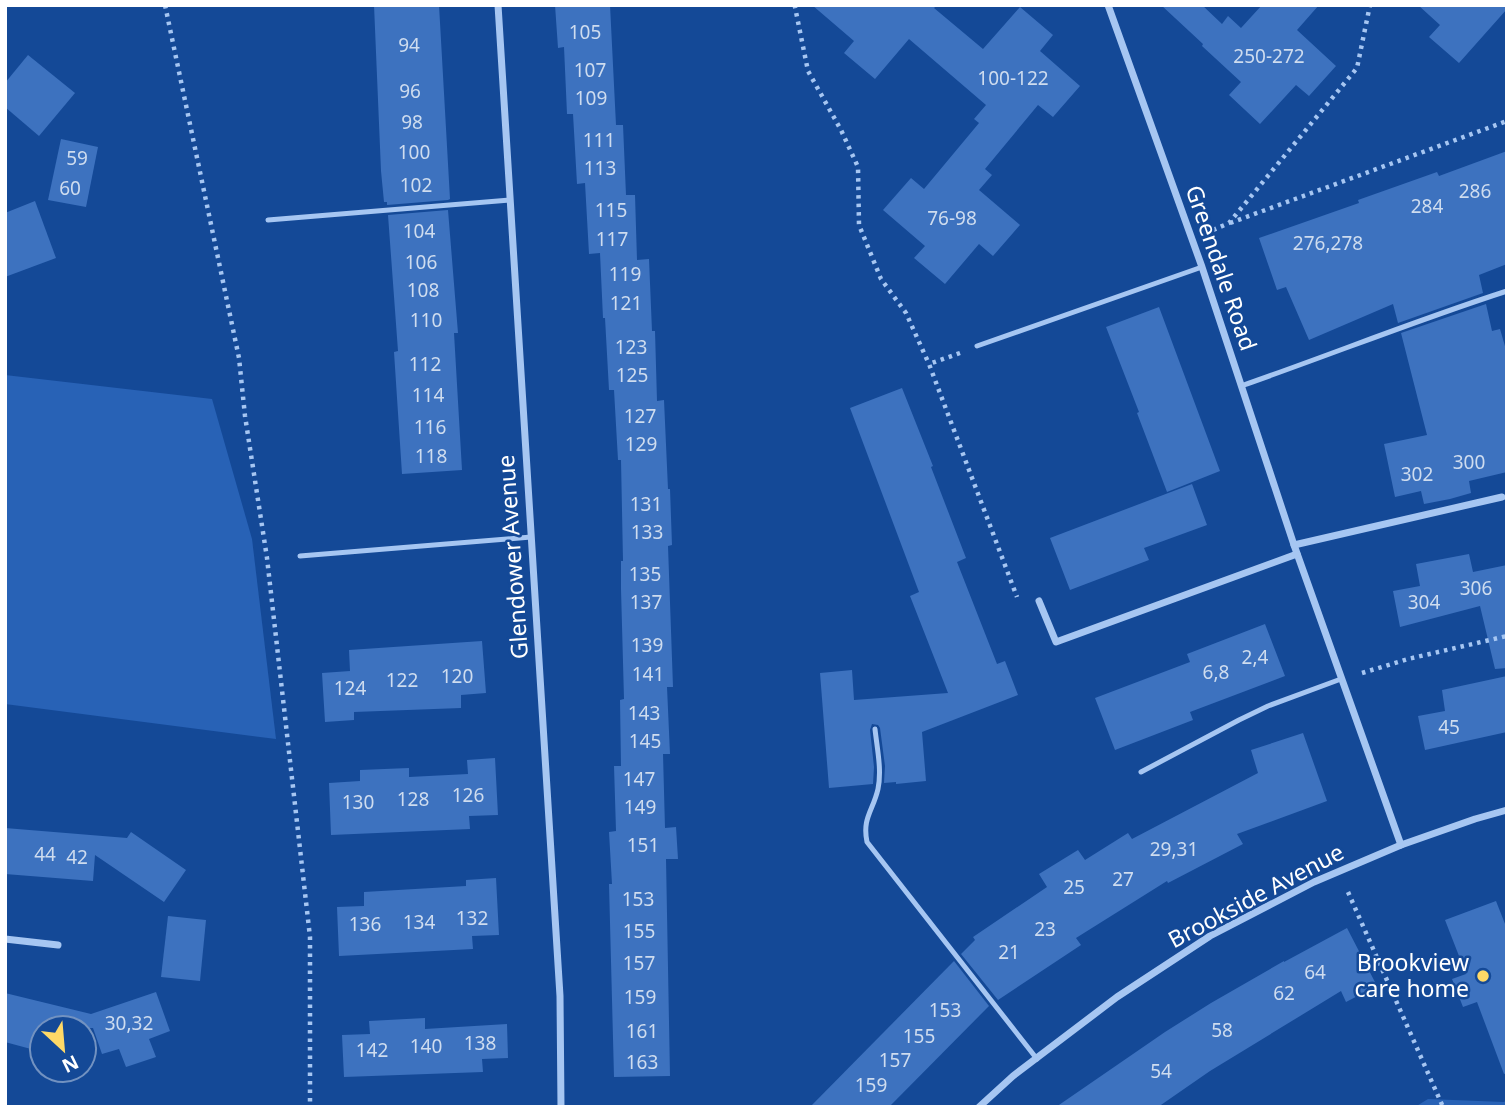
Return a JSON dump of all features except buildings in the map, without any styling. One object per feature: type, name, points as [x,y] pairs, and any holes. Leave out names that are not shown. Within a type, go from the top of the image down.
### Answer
[{"type":"street","name":"Glendower Avenue","points":[[498,5],[560,996],[561,1107]]},
{"type":"street","name":"Greendale Road","points":[[1108,5],[1192,238],[1297,554],[1401,845]]},
{"type":"street","points":[[1294,545],[1502,496]]},
{"type":"street","points":[[1039,601],[1056,642],[1297,554]]},
{"type":"street","name":"Brookside Avenue","points":[[979,1107],[1013,1076],[1117,998],[1210,936],[1314,882],[1401,845],[1507,810]]},
{"type":"street","points":[[5,939],[58,946]]},
{"type":"lane","points":[[268,220],[510,200]]},
{"type":"lane","points":[[977,346],[1202,267]]},
{"type":"lane","points":[[1241,386],[1507,291]]},
{"type":"lane","points":[[300,556],[531,537]]},
{"type":"lane","points":[[1141,772],[1268,706],[1342,679]]},
{"type":"lane","points":[[875,729],[880,778],[864,828],[867,842],[1037,1059]]},
{"type":"path","points":[[165,5],[239,358],[267,558],[310,937],[310,1107]]},
{"type":"path","points":[[796,5],[808,71],[858,167],[859,225],[881,279],[906,313],[929,364],[1021,607],[1039,601]]},
{"type":"path","points":[[1229,223],[1357,68],[1370,5]]},
{"type":"path","points":[[1192,238],[1507,121]]},
{"type":"path","points":[[929,364],[977,346]]},
{"type":"path","points":[[1342,679],[1408,659],[1507,636]]},
{"type":"path","points":[[1341,871],[1351,901],[1443,1107]]},
{"type":"shaded area","points":[[5,375],[212,399],[252,539],[276,739],[5,704]]},
{"type":"shaded area","points":[[1428,1099],[1507,1100],[1507,1107],[1415,1107]]},
{"type":"place","name":"Brookview care home","points":[[1483,976]]}]
